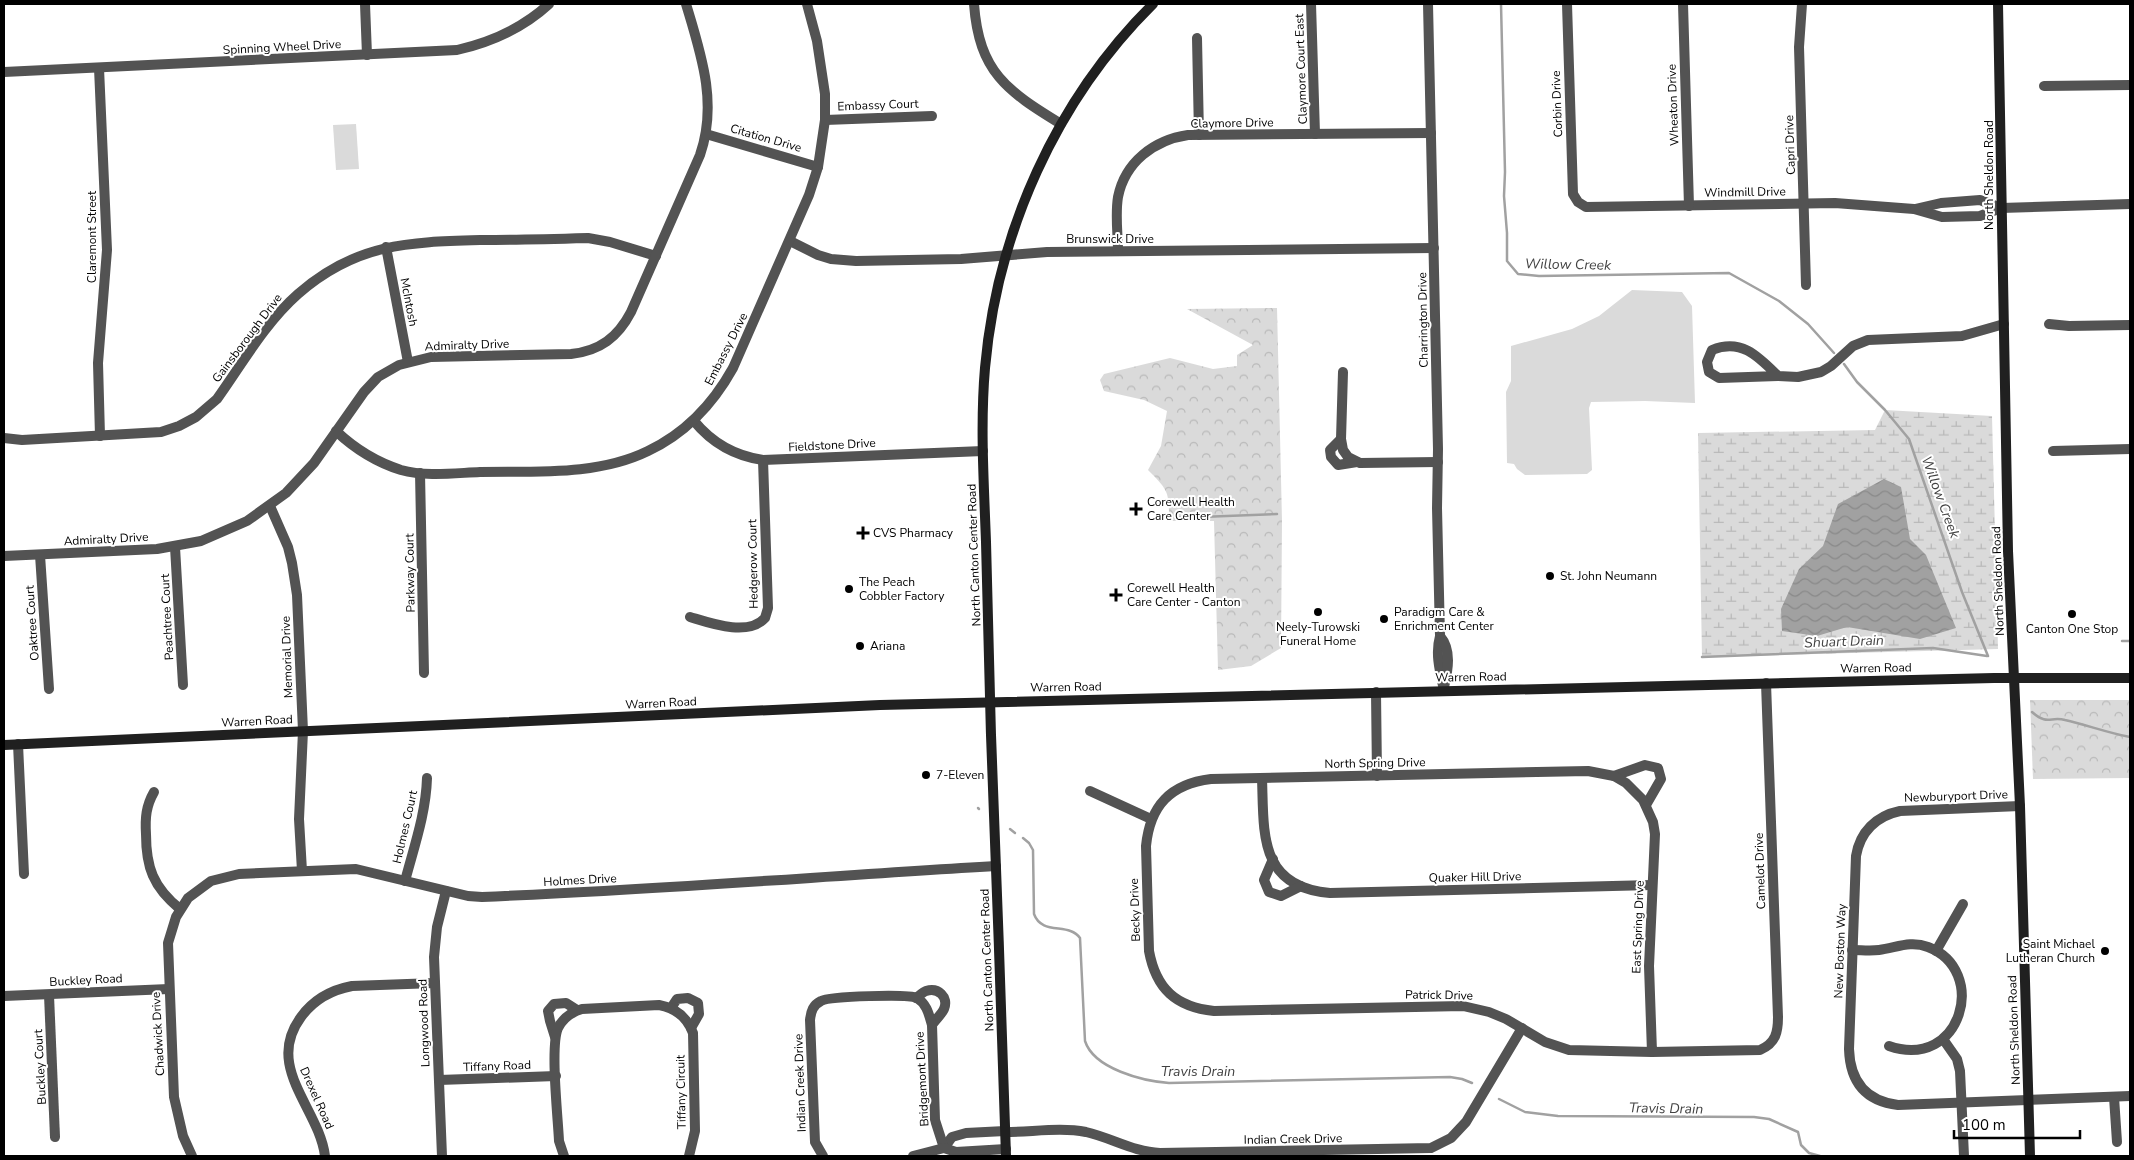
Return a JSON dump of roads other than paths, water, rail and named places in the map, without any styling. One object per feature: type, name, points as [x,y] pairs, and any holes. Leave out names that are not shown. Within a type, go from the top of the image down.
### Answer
[{"type":"main road","name":"North Canton Center Road","points":[[1006,1152],[983,451],[983,394],[987,347],[994,303],[1006,256],[1031,185],[1061,124],[1101,64],[1154,4]]},
{"type":"main road","name":"North Sheldon Road","points":[[1998,4],[2008,551],[2020,806],[2030,1156]]},
{"type":"main road","name":"Warren Road","points":[[4,745],[990,701],[1766,683],[2014,678],[2130,678]]},
{"type":"street","points":[[365,4],[367,55]]},
{"type":"street","name":"Spinning Wheel Drive","points":[[4,72],[436,52],[470,47],[514,30],[550,4]]},
{"type":"street","name":"Admiralty Drive","points":[[4,556],[175,547],[222,534],[270,506],[302,477],[372,384],[388,370],[408,362],[431,357],[571,354],[594,349],[610,340],[624,325],[700,155],[706,134],[709,109],[707,78],[686,4]]},
{"type":"street","name":"Embassy Drive","points":[[336,431],[356,448],[376,460],[401,470],[420,473],[566,470],[599,467],[648,452],[671,439],[694,420],[718,394],[733,368],[790,241],[818,167],[825,120],[823,69],[806,4]]},
{"type":"street","points":[[974,4],[980,40],[997,76],[1024,102],[1061,124]]},
{"type":"street","name":"Claymore Court East","points":[[1311,4],[1315,134]]},
{"type":"street","name":"Charrington Drive","points":[[1428,4],[1438,462],[1437,508],[1440,636],[1438,644],[1439,668],[1444,690]]},
{"type":"street","name":"Corbin Drive","points":[[1566,4],[1572,183],[1573,194],[1578,202]]},
{"type":"street","name":"Wheaton Drive","points":[[1683,4],[1689,206]]},
{"type":"street","name":"Capri Drive","points":[[1802,4],[1800,47],[1806,285]]},
{"type":"street","points":[[1198,38],[1199,135]]},
{"type":"street","name":"Claremont Street","points":[[100,68],[107,250],[98,363],[100,436]]},
{"type":"street","points":[[2044,86],[2130,85]]},
{"type":"street","name":"Embassy Court","points":[[825,120],[932,116]]},
{"type":"street","name":"Claymore Drive","points":[[1118,251],[1118,198],[1123,182],[1131,168],[1143,154],[1159,143],[1178,137],[1199,135],[1431,133]]},
{"type":"street","name":"Citation Drive","points":[[706,134],[818,167]]},
{"type":"street","name":"Windmill Drive","points":[[1914,209],[1940,203],[1980,200],[2001,208]]},
{"type":"street","name":"Windmill Drive","points":[[1578,202],[1586,207],[1593,208],[1804,203],[1863,204],[1914,209],[1942,217],[1980,216],[2001,208],[2130,204]]},
{"type":"street","name":"Gainsborough Drive","points":[[4,438],[22,440],[161,432],[179,426],[196,417],[217,398],[275,318],[298,294],[317,278],[340,264],[386,247],[426,241],[588,238],[610,242],[656,256]]},
{"type":"street","name":"Brunswick Drive","points":[[790,241],[818,255],[848,261],[961,259],[1032,252],[1434,248]]},
{"type":"street","name":"McIntosh","points":[[386,247],[408,362]]},
{"type":"street","points":[[1778,376],[1755,356],[1733,344],[1712,350],[1707,362],[1709,372],[1719,378],[1798,377],[1821,372],[1854,346],[1868,340],[1962,336],[2004,324]]},
{"type":"street","points":[[2049,324],[2069,326],[2130,325]]},
{"type":"street","points":[[1343,372],[1341,439],[1345,452],[1357,462]]},
{"type":"street","name":"Fieldstone Drive","points":[[694,420],[706,434],[724,448],[763,460],[983,451]]},
{"type":"street","points":[[1341,439],[1330,450],[1333,461],[1338,466],[1357,462],[1438,462]]},
{"type":"street","points":[[2053,451],[2130,449]]},
{"type":"street","name":"Hedgerow Court","points":[[690,617],[721,627],[753,627],[761,622],[767,614],[763,460]]},
{"type":"street","name":"Parkway Court","points":[[420,473],[424,673]]},
{"type":"street","name":"Memorial Drive","points":[[270,506],[288,547],[296,579],[303,731],[299,819],[302,871]]},
{"type":"street","name":"Peachtree Court","points":[[175,547],[183,684]]},
{"type":"street","name":"Oaktree Court","points":[[40,555],[49,689]]},
{"type":"street","name":"Camelot Drive","points":[[1760,1050],[1771,1044],[1777,1034],[1778,1016],[1766,683]]},
{"type":"street","points":[[1376,692],[1377,776]]},
{"type":"street","points":[[18,744],[24,874]]},
{"type":"street","points":[[1614,776],[1645,765],[1658,768],[1661,780],[1646,805]]},
{"type":"street","name":"North Spring Drive","points":[[1151,819],[1167,797],[1190,783],[1211,779],[1588,771],[1614,776],[1634,790]]},
{"type":"street","name":"Holmes Court","points":[[406,881],[423,816],[427,796],[427,778]]},
{"type":"street","name":"Quaker Hill Drive","points":[[1262,778],[1264,836],[1272,860],[1285,876],[1301,886],[1319,892],[1652,885]]},
{"type":"street","name":"East Spring Drive","points":[[1634,790],[1646,805],[1653,822],[1655,834],[1649,966],[1652,1052]]},
{"type":"street","points":[[1090,791],[1151,819]]},
{"type":"street","points":[[154,792],[147,805],[146,854],[156,884],[163,894],[180,909]]},
{"type":"street","name":"Newburyport Drive","points":[[1868,828],[1882,816],[1900,811],[2020,806]]},
{"type":"street","name":"Becky Drive","points":[[1151,819],[1146,846],[1149,951],[1156,976],[1171,995]]},
{"type":"street","name":"New Boston Way","points":[[1868,828],[1860,841],[1856,856],[1849,1063],[1855,1078],[1866,1092],[1872,1097],[1891,1104],[1962,1102]]},
{"type":"street","points":[[1272,860],[1264,880],[1269,892],[1281,896],[1301,886]]},
{"type":"street","name":"Holmes Drive","points":[[180,909],[199,889],[221,877],[239,874],[356,870],[446,891],[482,897],[609,892],[758,880],[996,866]]},
{"type":"street","name":"Longwood Road","points":[[442,1156],[435,983],[436,939],[446,891]]},
{"type":"street","points":[[1936,951],[1963,904]]},
{"type":"street","name":"Chadwick Drive","points":[[180,909],[172,925],[168,943],[168,989],[174,1097],[183,1136],[192,1156]]},
{"type":"street","points":[[1852,950],[1880,950],[1916,944],[1936,951],[1956,972],[1962,993],[1962,1007],[1943,1039],[1924,1049],[1913,1051],[1888,1046]]},
{"type":"street","name":"Drexel Road","points":[[325,1156],[318,1129],[297,1089],[290,1069],[290,1040],[297,1021],[315,1001],[339,989],[352,986],[435,983]]},
{"type":"street","name":"Buckley Road","points":[[4,996],[168,989]]},
{"type":"street","points":[[916,998],[926,991],[932,990],[940,991],[944,996],[945,1006],[943,1011],[932,1025]]},
{"type":"street","name":"Buckley Court","points":[[49,995],[55,1137]]},
{"type":"street","name":"Patrick Drive","points":[[1171,995],[1183,1004],[1201,1010],[1214,1011],[1463,1006],[1489,1012],[1545,1042],[1569,1050],[1652,1052],[1760,1050]]},
{"type":"street","name":"Indian Creek Drive","points":[[822,1156],[814,1142],[810,1024],[813,1006],[830,998],[899,996],[916,998]]},
{"type":"street","name":"Tiffany Circuit","points":[[561,1155],[556,1076],[556,1037],[548,1012],[554,1004],[566,1003],[577,1010],[659,1005],[671,1008],[677,999],[688,998],[698,1003],[699,1014],[691,1028],[693,1033],[695,1131],[689,1156]]},
{"type":"street","name":"Bridgemont Drive","points":[[916,998],[928,1012],[932,1025],[936,1120],[944,1148]]},
{"type":"street","points":[[671,1008],[685,1018],[691,1028]]},
{"type":"street","points":[[556,1037],[558,1028],[565,1019],[577,1010]]},
{"type":"street","name":"Indian Creek Drive","points":[[944,1148],[952,1137],[966,1133],[1067,1130],[1085,1132],[1150,1153],[1260,1154],[1422,1149],[1442,1143],[1459,1131],[1522,1028]]},
{"type":"street","points":[[1943,1039],[1951,1049],[1958,1065],[1962,1102],[1964,1156]]},
{"type":"street","name":"Tiffany Road","points":[[439,1080],[556,1076]]},
{"type":"street","points":[[1962,1102],[2130,1096]]},
{"type":"street","points":[[2114,1097],[2117,1142]]},
{"type":"street","points":[[913,1156],[944,1148],[956,1152],[1006,1152]]},
{"type":"water","points":[[1884,479],[1901,487],[1910,539],[1926,555],[1956,628],[1920,639],[1847,627],[1817,636],[1782,631],[1781,609],[1799,569],[1823,546],[1838,504]]},
{"type":"waterway","name":"Willow Creek","points":[[1501,4],[1507,261],[1518,274],[1539,276],[1729,273],[1779,301],[1808,324],[1834,353]]},
{"type":"waterway","name":"Willow Creek","points":[[1844,364],[1857,382],[1885,410],[1909,439],[1962,592],[1988,656]]},
{"type":"waterway","name":"Shuart Drain","points":[[1175,518],[1277,514]]},
{"type":"waterway","points":[[2122,641],[2130,641]]},
{"type":"waterway","name":"Shuart Drain","points":[[1702,657],[1933,648],[1987,656]]},
{"type":"waterway","name":"Willow Creek","points":[[2032,712],[2042,719],[2065,720],[2130,737]]},
{"type":"waterway","name":"Travis Drain","points":[[1010,829],[1015,833]]},
{"type":"waterway","name":"Travis Drain","points":[[1023,838],[1033,850],[1034,914],[1043,925],[1075,933],[1080,938],[1085,1041],[1090,1051],[1109,1066],[1146,1080],[1169,1083],[1450,1077],[1472,1083]]},
{"type":"waterway","name":"Travis Drain","points":[[1499,1099],[1525,1112],[1558,1116],[1754,1117],[1769,1119],[1798,1132],[1801,1145],[1809,1153],[1820,1156]]},
{"type":"place","name":"Corewell Health Care Center","points":[[1136,509]]},
{"type":"place","name":"CVS Pharmacy","points":[[863,533]]},
{"type":"place","name":"St. John Neumann","points":[[1550,576]]},
{"type":"place","name":"The Peach Cobbler Factory","points":[[849,589]]},
{"type":"place","name":"Corewell Health Care Center - Canton","points":[[1116,595]]},
{"type":"place","name":"Neely-Turowski Funeral Home","points":[[1318,612]]},
{"type":"place","name":"Canton One Stop","points":[[2072,614]]},
{"type":"place","name":"Paradigm Care & Enrichment Center","points":[[1384,619]]},
{"type":"place","name":"Ariana","points":[[860,646]]},
{"type":"place","name":"7-Eleven","points":[[926,775]]},
{"type":"place","name":"Saint Michael Lutheran Church","points":[[2105,951]]}]
